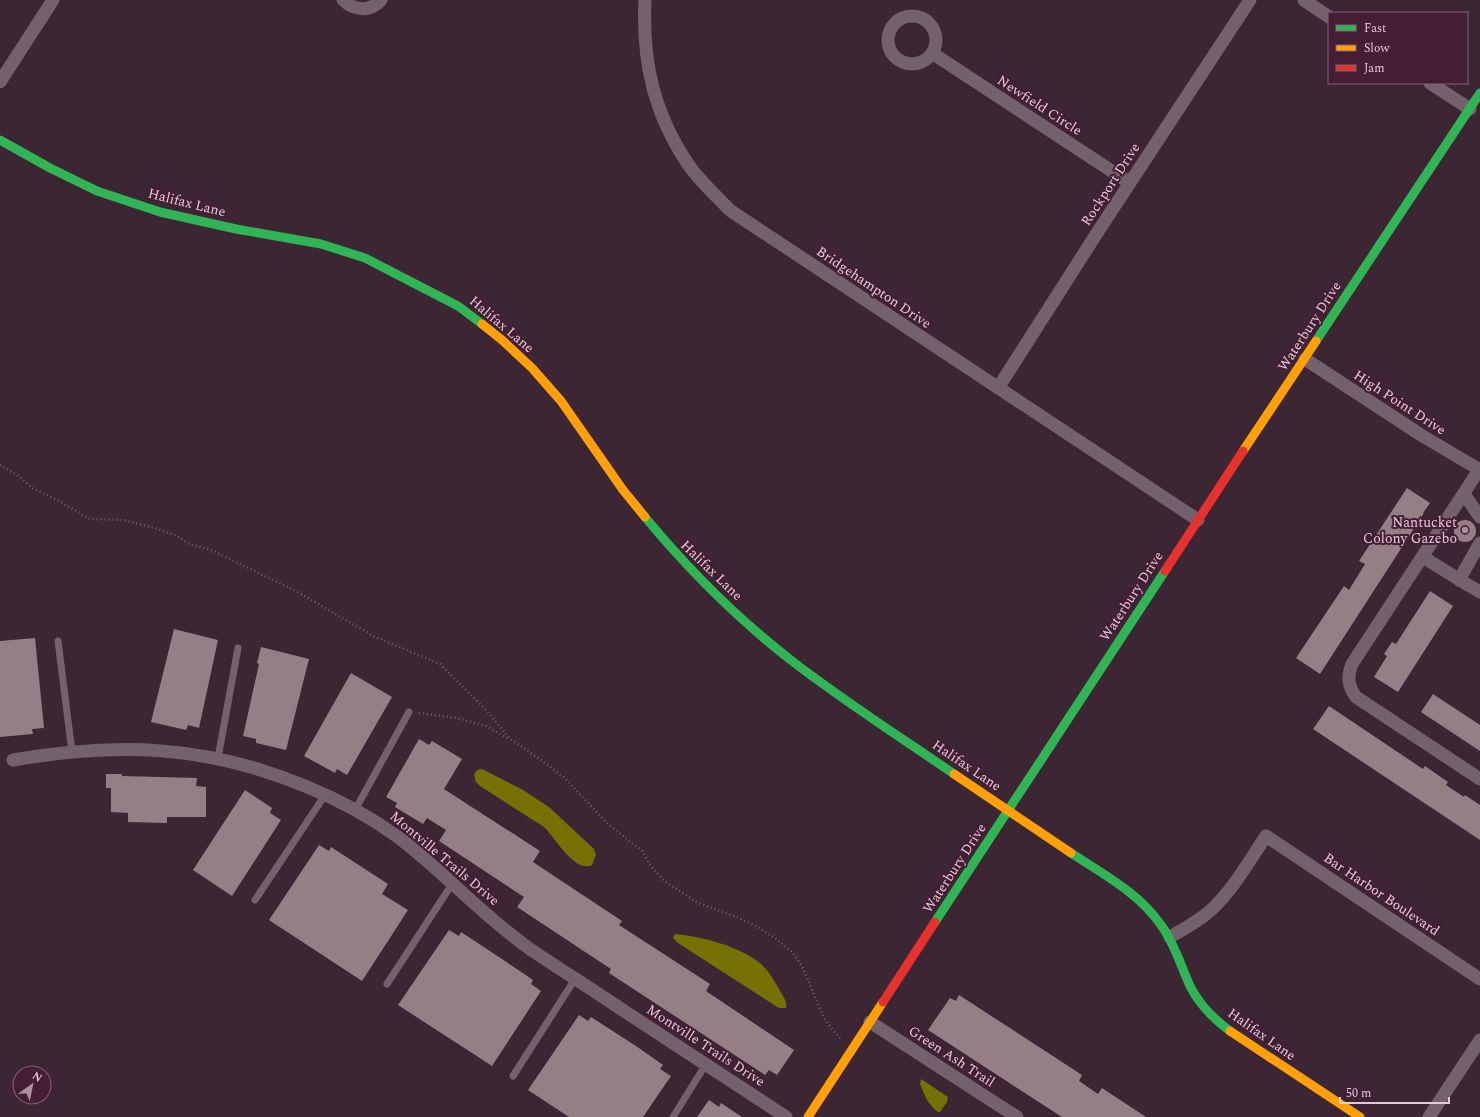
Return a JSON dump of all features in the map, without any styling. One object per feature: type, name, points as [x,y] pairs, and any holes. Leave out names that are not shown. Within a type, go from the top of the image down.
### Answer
[{"type":"street","points":[[0,82],[53,0]]},
{"type":"street","points":[[343,0],[348,5],[361,9],[373,6],[381,0]]},
{"type":"street","name":"Bridgehampton Drive","points":[[645,0],[644,26],[647,61],[652,86],[661,114],[674,142],[690,167],[731,211],[1198,520]]},
{"type":"street","name":"Rockport Drive","points":[[998,388],[1250,0]]},
{"type":"street","points":[[1304,0],[1328,15]]},
{"type":"street","name":"Newfield Circle","points":[[932,53],[1130,183]]},
{"type":"street","points":[[1432,84],[1470,109]]},
{"type":"street","name":"Waterbury Drive","points":[[808,1117],[1198,520],[1480,93]]},
{"type":"street","name":"Halifax Lane","points":[[0,140],[50,168],[97,191],[160,212],[236,229],[321,244],[365,258],[458,306],[502,340],[532,368],[561,401],[623,490],[670,547],[708,587],[791,660],[835,693],[1136,897],[1150,909],[1163,926],[1170,937],[1187,979],[1197,997],[1212,1015],[1229,1030],[1360,1117]]},
{"type":"street","name":"High Point Drive","points":[[1305,359],[1421,435],[1480,470]]},
{"type":"street","points":[[1480,470],[1352,664],[1348,682],[1350,690],[1356,697],[1480,779]]},
{"type":"street","points":[[1465,492],[1466,497],[1480,517]]},
{"type":"street","points":[[1460,580],[1480,543]]},
{"type":"street","points":[[1423,557],[1480,592]]},
{"type":"street","name":"Montville Trails Drive","points":[[13,760],[72,752],[109,749],[173,751],[218,758],[244,764],[274,774],[325,795],[354,810],[396,836],[529,948],[786,1117]]},
{"type":"street","name":"Bar Harbor Boulevard","points":[[1170,937],[1192,925],[1211,910],[1225,894],[1266,836],[1480,980]]},
{"type":"street","name":"Green Ash Trail","points":[[870,1022],[1017,1117]]},
{"type":"street","points":[[1428,1117],[1480,1040]]},
{"type":"lane","points":[[58,641],[72,752]]},
{"type":"lane","points":[[218,758],[238,648]]},
{"type":"lane","points":[[354,810],[409,712]]},
{"type":"lane","points":[[255,900],[325,795]]},
{"type":"lane","points":[[387,984],[452,884]]},
{"type":"lane","points":[[513,1076],[575,979]]},
{"type":"lane","points":[[673,1117],[706,1064]]},
{"type":"path","points":[[0,466],[16,475],[34,489],[59,501],[90,519],[124,520],[158,529],[177,536],[189,544],[211,550],[296,591],[373,636],[440,664],[486,710],[510,739]]},
{"type":"path","points":[[409,712],[457,718],[486,726],[510,739],[565,778],[608,824],[642,851],[651,866],[664,881],[698,903],[754,925],[775,938],[792,952],[802,966],[824,1018],[833,1030],[852,1049]]},
{"type":"shaded area","points":[[482,769],[523,790],[549,807],[594,849],[596,855],[592,865],[585,866],[579,864],[565,853],[544,827],[480,786],[476,782],[474,775],[477,770]]},
{"type":"shaded area","points":[[676,934],[698,937],[732,947],[743,952],[764,966],[784,998],[786,1008],[779,1008],[774,1005],[678,943],[673,938]]},
{"type":"shaded area","points":[[921,1079],[948,1097],[947,1102],[940,1112],[932,1106],[927,1099],[920,1084]]},
{"type":"building","points":[[1407,488],[1430,503],[1320,674],[1296,658],[1344,586],[1349,590],[1365,564],[1359,561]]},
{"type":"building","name":"Nantucket Colony Gazebo","points":[[1465,520],[1473,523],[1476,531],[1473,539],[1465,542],[1457,539],[1454,531],[1457,523]]},
{"type":"building","points":[[1430,591],[1453,606],[1398,692],[1374,677],[1387,656],[1384,654],[1392,642],[1396,644]]},
{"type":"building","points":[[174,629],[218,640],[199,728],[188,725],[186,730],[151,722]]},
{"type":"building","points":[[35,638],[44,728],[32,729],[33,734],[0,737],[0,641]]},
{"type":"building","points":[[261,647],[309,659],[286,750],[256,743],[256,739],[243,736],[259,664],[257,663]]},
{"type":"building","points":[[351,673],[392,697],[347,775],[337,769],[335,773],[304,756]]},
{"type":"building","points":[[1433,694],[1480,725],[1480,751],[1421,712]]},
{"type":"building","points":[[1329,706],[1423,769],[1425,766],[1448,782],[1446,785],[1464,797],[1465,795],[1480,805],[1480,840],[1313,729]]},
{"type":"building","points":[[419,739],[429,745],[432,741],[462,759],[444,789],[540,851],[533,862],[622,921],[619,925],[710,984],[706,991],[794,1050],[777,1075],[769,1070],[765,1075],[609,973],[611,969],[517,907],[524,897],[439,841],[446,830],[427,818],[423,824],[395,807],[397,803],[386,797]]},
{"type":"building","points":[[106,774],[122,774],[122,776],[197,778],[196,786],[206,787],[206,817],[167,817],[167,823],[128,822],[128,813],[111,812],[111,788],[106,788]]},
{"type":"building","points":[[245,790],[272,808],[270,813],[281,820],[232,896],[193,870]]},
{"type":"building","points":[[319,845],[329,851],[331,847],[388,884],[382,894],[408,910],[362,981],[269,920]]},
{"type":"building","points":[[449,930],[459,936],[461,932],[505,961],[533,980],[531,984],[541,991],[492,1066],[398,1005]]},
{"type":"building","points":[[959,995],[1082,1075],[1079,1081],[1098,1094],[1102,1088],[1146,1117],[1062,1117],[928,1030],[950,998],[956,1001]]},
{"type":"building","points":[[579,1015],[588,1021],[591,1017],[636,1046],[663,1065],[660,1069],[671,1076],[643,1117],[569,1117],[528,1090]]},
{"type":"building","points":[[709,1100],[719,1107],[721,1103],[742,1117],[697,1117]]},
{"type":"traffic: fast","points":[[1316,341],[1480,93]]},
{"type":"traffic: fast","points":[[0,140],[50,168],[97,191],[160,212],[236,229],[321,244],[365,258],[458,306],[482,324]]},
{"type":"traffic: fast","points":[[645,517],[714,593],[772,645],[872,719],[954,774]]},
{"type":"traffic: fast","points":[[935,922],[1165,571]]},
{"type":"traffic: fast","points":[[1071,853],[1120,885],[1142,903],[1152,914],[1166,932],[1191,988],[1208,1012],[1230,1031]]},
{"type":"traffic: slow","points":[[482,324],[502,340],[532,368],[561,401],[623,490],[645,517]]},
{"type":"traffic: slow","points":[[1243,451],[1316,341]]},
{"type":"traffic: slow","points":[[954,774],[1071,853]]},
{"type":"traffic: slow","points":[[808,1117],[883,1002]]},
{"type":"traffic: slow","points":[[1230,1031],[1360,1117]]},
{"type":"traffic: jam","points":[[1165,571],[1243,451]]},
{"type":"traffic: jam","points":[[883,1002],[935,922]]},
{"type":"place","name":"Nantucket Colony Gazebo","points":[[1465,530]]}]
